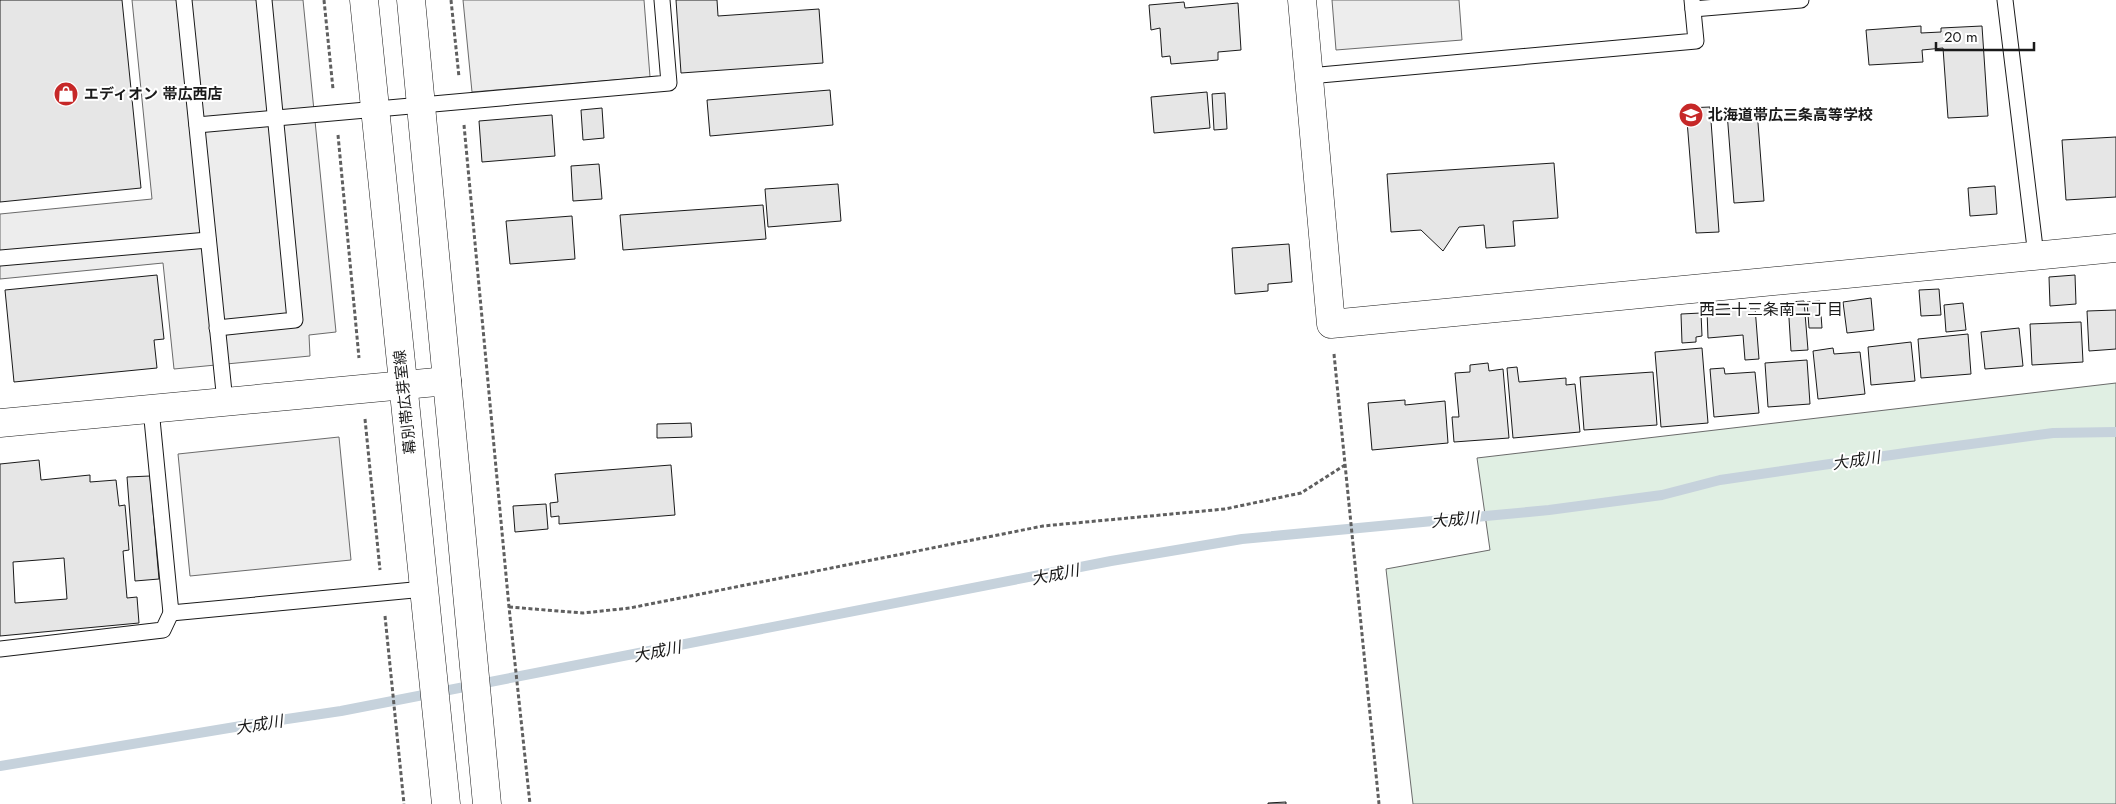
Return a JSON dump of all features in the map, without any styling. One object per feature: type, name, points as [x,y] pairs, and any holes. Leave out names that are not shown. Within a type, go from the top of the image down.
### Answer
[{"type":"main road","name":"幕別帯広芽室線","points":[[364,0],[446,804]]},
{"type":"main road","points":[[411,0],[487,804]]},
{"type":"main road","points":[[1302,0],[1331,324],[2116,248]]},
{"type":"main road","points":[[0,423],[447,381]]},
{"type":"lane","points":[[184,0],[225,402]]},
{"type":"lane","points":[[218,328],[295,320],[264,0]]},
{"type":"lane","points":[[197,125],[336,111],[669,83],[662,0]]},
{"type":"lane","points":[[1309,76],[1696,41],[1692,4],[1801,0]]},
{"type":"lane","points":[[2005,0],[2036,256]]},
{"type":"lane","points":[[0,258],[208,240]]},
{"type":"lane","points":[[0,648],[163,630],[171,613],[151,409]]},
{"type":"lane","points":[[171,613],[424,589]]},
{"type":"path","points":[[324,0],[404,804]]},
{"type":"path","points":[[451,0],[509,607],[530,804]]},
{"type":"path","points":[[1331,324],[1379,804]]},
{"type":"path","points":[[509,607],[583,614],[630,608],[1043,526],[1225,509],[1301,493],[1345,465]]},
{"type":"green space","points":[[2116,383],[2116,804],[1413,804],[1386,569],[1490,550],[1477,458]]},
{"type":"shaded area","points":[[132,0],[303,0],[336,332],[309,335],[310,356],[174,369],[163,263],[0,279],[0,214],[152,199]]},
{"type":"shaded area","points":[[463,0],[644,0],[650,77],[472,92]]},
{"type":"shaded area","points":[[1332,0],[1459,0],[1462,40],[1336,50]]},
{"type":"shaded area","points":[[339,437],[351,560],[190,576],[178,454]]},
{"type":"building","name":"エディオン 帯広西店","points":[[0,0],[122,0],[141,188],[0,202]]},
{"type":"building","points":[[676,0],[717,0],[718,16],[819,9],[823,63],[681,73]]},
{"type":"building","points":[[1184,2],[1185,8],[1238,3],[1241,50],[1218,52],[1218,60],[1171,64],[1170,56],[1162,57],[1160,28],[1151,30],[1149,5]]},
{"type":"building","points":[[1921,26],[1921,33],[1941,32],[1941,28],[1982,26],[1988,116],[1948,118],[1943,48],[1922,50],[1923,62],[1869,65],[1866,30]]},
{"type":"building","points":[[830,90],[833,125],[710,136],[707,100]]},
{"type":"building","points":[[1207,92],[1210,128],[1154,133],[1151,97]]},
{"type":"building","points":[[1225,93],[1227,129],[1214,130],[1212,94]]},
{"type":"building","points":[[1710,107],[1719,232],[1696,233],[1686,108]]},
{"type":"building","points":[[602,108],[604,138],[583,140],[581,110]]},
{"type":"building","points":[[1757,110],[1764,201],[1734,203],[1727,112]]},
{"type":"building","points":[[552,115],[555,156],[482,162],[479,121]]},
{"type":"building","points":[[2116,137],[2116,197],[2066,200],[2062,140]]},
{"type":"building","points":[[1554,163],[1558,218],[1513,221],[1515,246],[1486,248],[1484,225],[1459,227],[1443,251],[1421,230],[1391,232],[1387,174]]},
{"type":"building","points":[[599,164],[602,199],[573,201],[571,166]]},
{"type":"building","points":[[838,184],[841,221],[768,227],[765,189]]},
{"type":"building","points":[[1995,186],[1997,214],[1970,216],[1968,188]]},
{"type":"building","points":[[763,205],[766,239],[623,250],[620,215]]},
{"type":"building","points":[[572,216],[575,259],[510,264],[506,221]]},
{"type":"building","points":[[1289,244],[1292,282],[1268,284],[1268,291],[1235,294],[1232,248]]},
{"type":"building","points":[[157,275],[164,339],[154,340],[157,368],[14,382],[5,290]]},
{"type":"building","points":[[2075,275],[2076,304],[2050,306],[2049,277]]},
{"type":"building","points":[[1939,289],[1941,315],[1921,316],[1919,290]]},
{"type":"building","points":[[1871,298],[1874,330],[1847,333],[1843,302]]},
{"type":"building","points":[[1804,301],[1808,350],[1791,351],[1788,302]]},
{"type":"building","points":[[1820,301],[1822,328],[1809,328],[1807,302]]},
{"type":"building","points":[[1963,303],[1966,330],[1946,332],[1944,305]]},
{"type":"building","points":[[1755,307],[1759,359],[1745,360],[1743,335],[1708,338],[1707,310]]},
{"type":"building","points":[[2116,310],[2116,349],[2089,351],[2087,311]]},
{"type":"building","points":[[1701,313],[1702,336],[1696,337],[1696,342],[1682,343],[1681,314]]},
{"type":"building","points":[[2081,322],[2083,362],[2032,365],[2030,324]]},
{"type":"building","points":[[2019,328],[2023,366],[1985,369],[1981,332]]},
{"type":"building","points":[[1968,334],[1971,374],[1921,378],[1918,339]]},
{"type":"building","points":[[1911,342],[1915,381],[1871,385],[1868,347]]},
{"type":"building","points":[[1702,348],[1708,423],[1661,427],[1655,352]]},
{"type":"building","points":[[1833,348],[1834,354],[1860,352],[1865,394],[1818,399],[1813,351]]},
{"type":"building","points":[[1807,360],[1810,404],[1768,407],[1765,363]]},
{"type":"building","points":[[1488,363],[1489,371],[1503,369],[1509,438],[1454,442],[1452,417],[1459,417],[1455,373],[1470,372],[1470,365]]},
{"type":"building","points":[[1517,367],[1519,382],[1566,378],[1566,385],[1575,384],[1580,432],[1513,438],[1507,368]]},
{"type":"building","points":[[1724,368],[1725,374],[1755,372],[1759,413],[1714,417],[1710,369]]},
{"type":"building","points":[[1653,372],[1657,425],[1584,430],[1580,377]]},
{"type":"building","points":[[1405,400],[1405,405],[1445,401],[1448,443],[1372,450],[1368,403]]},
{"type":"building","points":[[691,423],[692,437],[657,438],[657,424]]},
{"type":"building","points":[[39,460],[41,480],[90,475],[90,482],[116,480],[119,506],[125,505],[129,550],[123,551],[127,598],[137,597],[139,623],[0,636],[0,464]],"holes":[[[64,558],[67,599],[15,603],[13,562]]]},
{"type":"building","points":[[671,465],[675,515],[559,524],[559,516],[551,517],[550,503],[558,502],[555,474]]},
{"type":"building","points":[[150,476],[159,579],[135,581],[127,477]]},
{"type":"building","points":[[546,504],[548,529],[515,532],[513,506]]},
{"type":"building","points":[[1286,802],[1286,804],[1268,804],[1268,803]]},
{"type":"waterway","name":"大成川","points":[[0,766],[341,711],[1111,561],[1242,539],[1549,510],[1662,495],[1720,480],[1912,452],[2053,433],[2116,432]]},
{"type":"place","name":"エディオン 帯広西店","points":[[66,94]]},
{"type":"place","name":"北海道帯広三条高等学校","points":[[1691,115]]},
{"type":"district","name":"西二十三条南二丁目","points":[[1771,309]]}]
